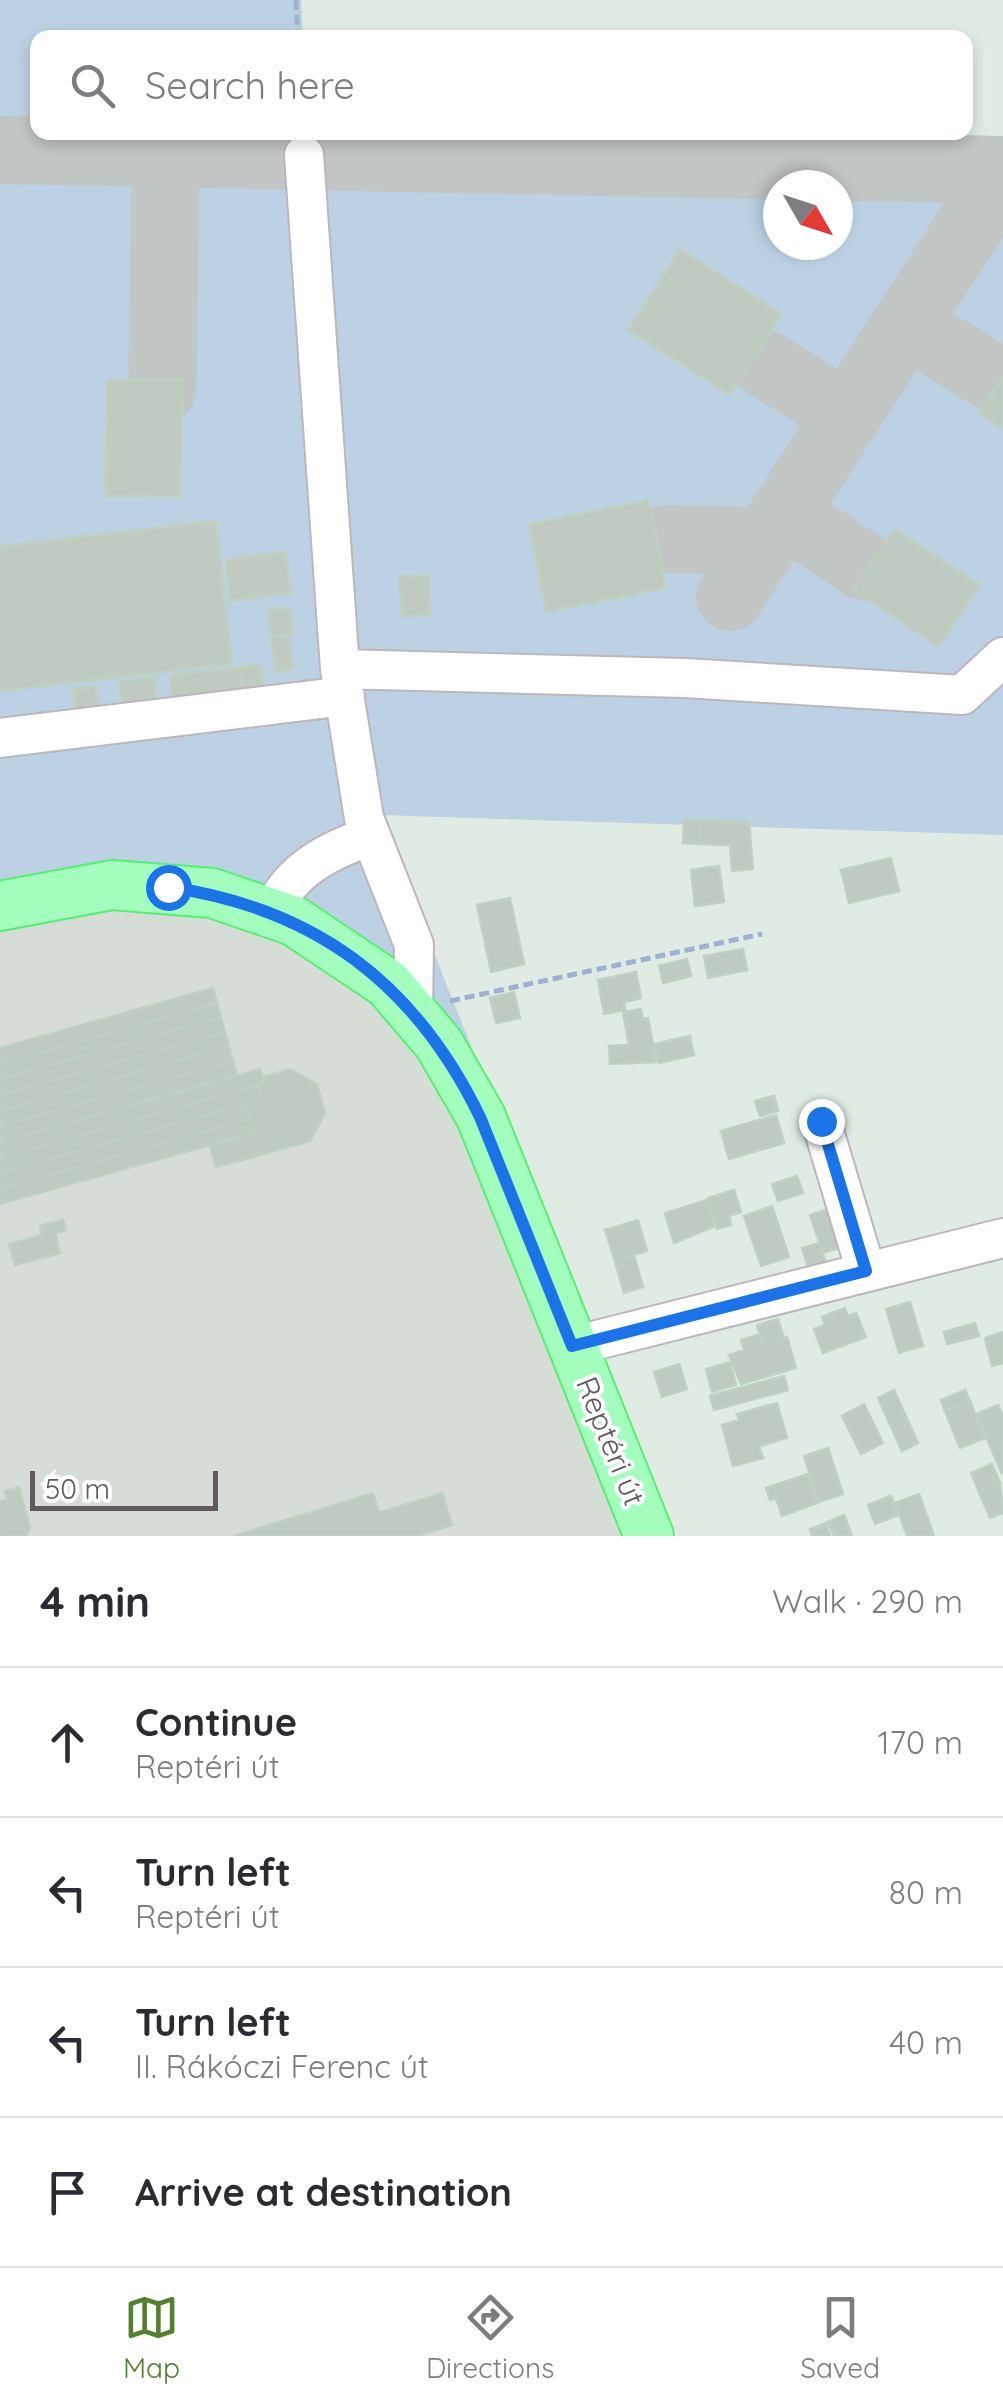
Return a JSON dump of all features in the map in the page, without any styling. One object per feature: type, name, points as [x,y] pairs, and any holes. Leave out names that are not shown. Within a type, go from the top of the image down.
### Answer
[{"type":"main road","name":"Reptéri út","points":[[0,906],[112,885],[212,893],[272,912],[429,1006],[448,1058],[480,1117],[649,1536]]},
{"type":"street","points":[[304,156],[343,683],[371,836],[414,945],[429,1006]]},
{"type":"street","points":[[0,738],[343,683],[686,678],[962,695],[1003,657]]},
{"type":"street","points":[[272,912],[282,888],[332,849],[371,836]]},
{"type":"street","points":[[821,1121],[866,1271]]},
{"type":"street","name":"Reptéri út","points":[[572,1346],[1003,1238]]},
{"type":"path","points":[[296,0],[298,30]]},
{"type":"path","points":[[429,1006],[762,934]]},
{"type":"shaded area","points":[[0,0],[301,0],[303,30],[30,30],[30,140],[309,140],[1003,155],[1003,835],[379,815],[491,1096],[382,995],[256,922],[108,904],[0,921]]},
{"type":"shaded area","points":[[108,904],[256,921],[382,995],[469,1105],[635,1536],[0,1536],[0,921]]},
{"type":"building","points":[[680,249],[782,314],[730,395],[628,330]]},
{"type":"building","points":[[1003,377],[1003,430],[979,413]]},
{"type":"building","points":[[107,380],[182,380],[180,497],[105,496]]},
{"type":"building","points":[[649,500],[666,588],[546,612],[529,524]]},
{"type":"building","points":[[216,521],[232,664],[0,691],[0,546]]},
{"type":"building","points":[[895,529],[980,585],[939,647],[854,590]]},
{"type":"building","points":[[286,552],[291,593],[230,601],[226,559]]},
{"type":"building","points":[[429,575],[430,615],[401,616],[400,576]]},
{"type":"building","points":[[290,608],[293,634],[271,637],[268,610]]},
{"type":"building","points":[[289,635],[293,669],[275,671],[271,637]]},
{"type":"building","points":[[261,664],[265,694],[243,696],[240,667]]},
{"type":"building","points":[[240,667],[243,700],[173,708],[170,675]]},
{"type":"building","points":[[154,677],[158,714],[123,719],[119,681]]},
{"type":"building","points":[[96,686],[99,712],[76,715],[73,689]]},
{"type":"building","points":[[684,819],[701,820],[700,844],[683,843]]},
{"type":"building","points":[[701,820],[749,822],[753,869],[732,871],[730,845],[700,844]]},
{"type":"building","points":[[891,858],[899,891],[849,903],[841,870]]},
{"type":"building","points":[[719,866],[724,902],[695,906],[691,870]]},
{"type":"building","points":[[510,898],[524,964],[491,972],[477,905]]},
{"type":"building","points":[[743,949],[747,970],[708,978],[704,956]]},
{"type":"building","points":[[687,959],[691,976],[663,983],[659,966]]},
{"type":"building","points":[[636,972],[641,998],[624,1002],[625,1010],[604,1014],[598,980]]},
{"type":"building","points":[[213,988],[217,1003],[0,1064],[0,1048]]},
{"type":"building","points":[[514,992],[520,1018],[496,1023],[490,998]]},
{"type":"building","points":[[217,1003],[221,1017],[0,1079],[0,1064]]},
{"type":"building","points":[[641,1009],[643,1019],[648,1018],[656,1062],[610,1064],[609,1046],[629,1045],[623,1012]]},
{"type":"building","points":[[221,1017],[225,1032],[0,1095],[0,1079]]},
{"type":"building","points":[[225,1032],[229,1046],[0,1111],[0,1095]]},
{"type":"building","points":[[690,1036],[694,1055],[659,1063],[655,1044]]},
{"type":"building","points":[[229,1046],[233,1061],[0,1126],[0,1111]]},
{"type":"building","points":[[233,1061],[237,1075],[0,1142],[0,1126]]},
{"type":"building","points":[[260,1069],[264,1083],[0,1158],[0,1142]]},
{"type":"building","points":[[290,1069],[317,1084],[325,1113],[310,1141],[282,1149],[253,1133],[245,1104],[262,1099],[258,1085],[264,1083],[262,1077]]},
{"type":"building","points":[[258,1085],[262,1099],[0,1173],[0,1158]]},
{"type":"building","points":[[774,1096],[778,1111],[760,1116],[755,1101]]},
{"type":"building","points":[[245,1104],[249,1119],[0,1189],[0,1173]]},
{"type":"building","points":[[776,1115],[784,1143],[729,1159],[721,1131]]},
{"type":"building","points":[[249,1119],[253,1133],[0,1204],[0,1189]]},
{"type":"building","points":[[253,1133],[282,1149],[216,1167],[210,1146]]},
{"type":"building","points":[[797,1176],[803,1193],[778,1201],[772,1184]]},
{"type":"building","points":[[734,1190],[741,1212],[729,1216],[731,1225],[717,1229],[708,1198]]},
{"type":"building","points":[[707,1200],[715,1226],[674,1243],[665,1213]]},
{"type":"building","points":[[772,1206],[789,1257],[761,1266],[744,1216]]},
{"type":"building","points":[[837,1206],[850,1245],[823,1253],[810,1215]]},
{"type":"building","points":[[63,1220],[66,1230],[55,1233],[60,1253],[15,1265],[9,1244],[42,1235],[40,1226]]},
{"type":"building","points":[[638,1220],[647,1251],[615,1261],[605,1230]]},
{"type":"building","points":[[819,1243],[826,1263],[809,1269],[802,1248]]},
{"type":"building","points":[[634,1255],[643,1287],[624,1293],[615,1261]]},
{"type":"building","points":[[910,1302],[923,1346],[899,1353],[886,1309]]},
{"type":"building","points":[[845,1308],[848,1316],[856,1313],[866,1337],[823,1353],[814,1329],[825,1325],[822,1317]]},
{"type":"building","points":[[778,1319],[784,1338],[763,1345],[757,1325]]},
{"type":"building","points":[[975,1323],[979,1336],[947,1344],[944,1332]]},
{"type":"building","points":[[1003,1332],[1003,1363],[992,1366],[985,1338]]},
{"type":"building","points":[[760,1334],[763,1345],[787,1337],[796,1368],[741,1384],[729,1355],[744,1350],[741,1340]]},
{"type":"building","points":[[730,1362],[736,1385],[712,1392],[706,1369]]},
{"type":"building","points":[[679,1364],[687,1389],[662,1397],[654,1372]]},
{"type":"building","points":[[784,1376],[788,1390],[714,1410],[710,1396]]},
{"type":"building","points":[[894,1390],[918,1443],[902,1451],[878,1398]]},
{"type":"building","points":[[965,1390],[970,1401],[945,1411],[941,1400]]},
{"type":"building","points":[[970,1401],[985,1438],[960,1448],[945,1411]]},
{"type":"building","points":[[777,1403],[787,1438],[759,1446],[763,1458],[733,1466],[722,1425],[739,1420],[737,1414]]},
{"type":"building","points":[[864,1404],[883,1443],[861,1454],[842,1416]]},
{"type":"building","points":[[998,1405],[1003,1416],[1002,1474],[976,1414]]},
{"type":"building","points":[[828,1448],[843,1494],[819,1502],[804,1456]]},
{"type":"building","points":[[992,1464],[1000,1483],[979,1492],[971,1473]]},
{"type":"building","points":[[808,1474],[817,1503],[782,1516],[776,1498],[770,1500],[766,1488]]},
{"type":"building","points":[[1000,1483],[1003,1513],[990,1518],[979,1492]]},
{"type":"building","points":[[19,1487],[30,1528],[26,1536],[0,1536],[0,1501],[7,1499],[5,1491]]},
{"type":"building","points":[[373,1493],[379,1513],[442,1493],[452,1525],[417,1536],[234,1536]]},
{"type":"building","points":[[919,1494],[934,1536],[907,1536],[895,1503]]},
{"type":"building","points":[[891,1496],[898,1515],[875,1524],[868,1505]]},
{"type":"building","points":[[844,1515],[852,1536],[834,1536],[828,1522]]},
{"type":"building","points":[[826,1523],[830,1536],[812,1536],[810,1529]]},
{"type":"taxiway","points":[[0,150],[1003,170]]},
{"type":"taxiway","points":[[162,390],[166,153]]},
{"type":"taxiway","points":[[730,597],[1003,174]]},
{"type":"taxiway","points":[[906,324],[992,377]]},
{"type":"taxiway","points":[[767,365],[847,415]]},
{"type":"taxiway","points":[[784,513],[865,567]]},
{"type":"taxiway","points":[[665,539],[766,541]]},
{"type":"route","points":[[168,887],[237,898],[294,922],[370,969],[413,1010],[466,1087],[518,1206],[572,1346],[866,1271],[821,1121]]}]
